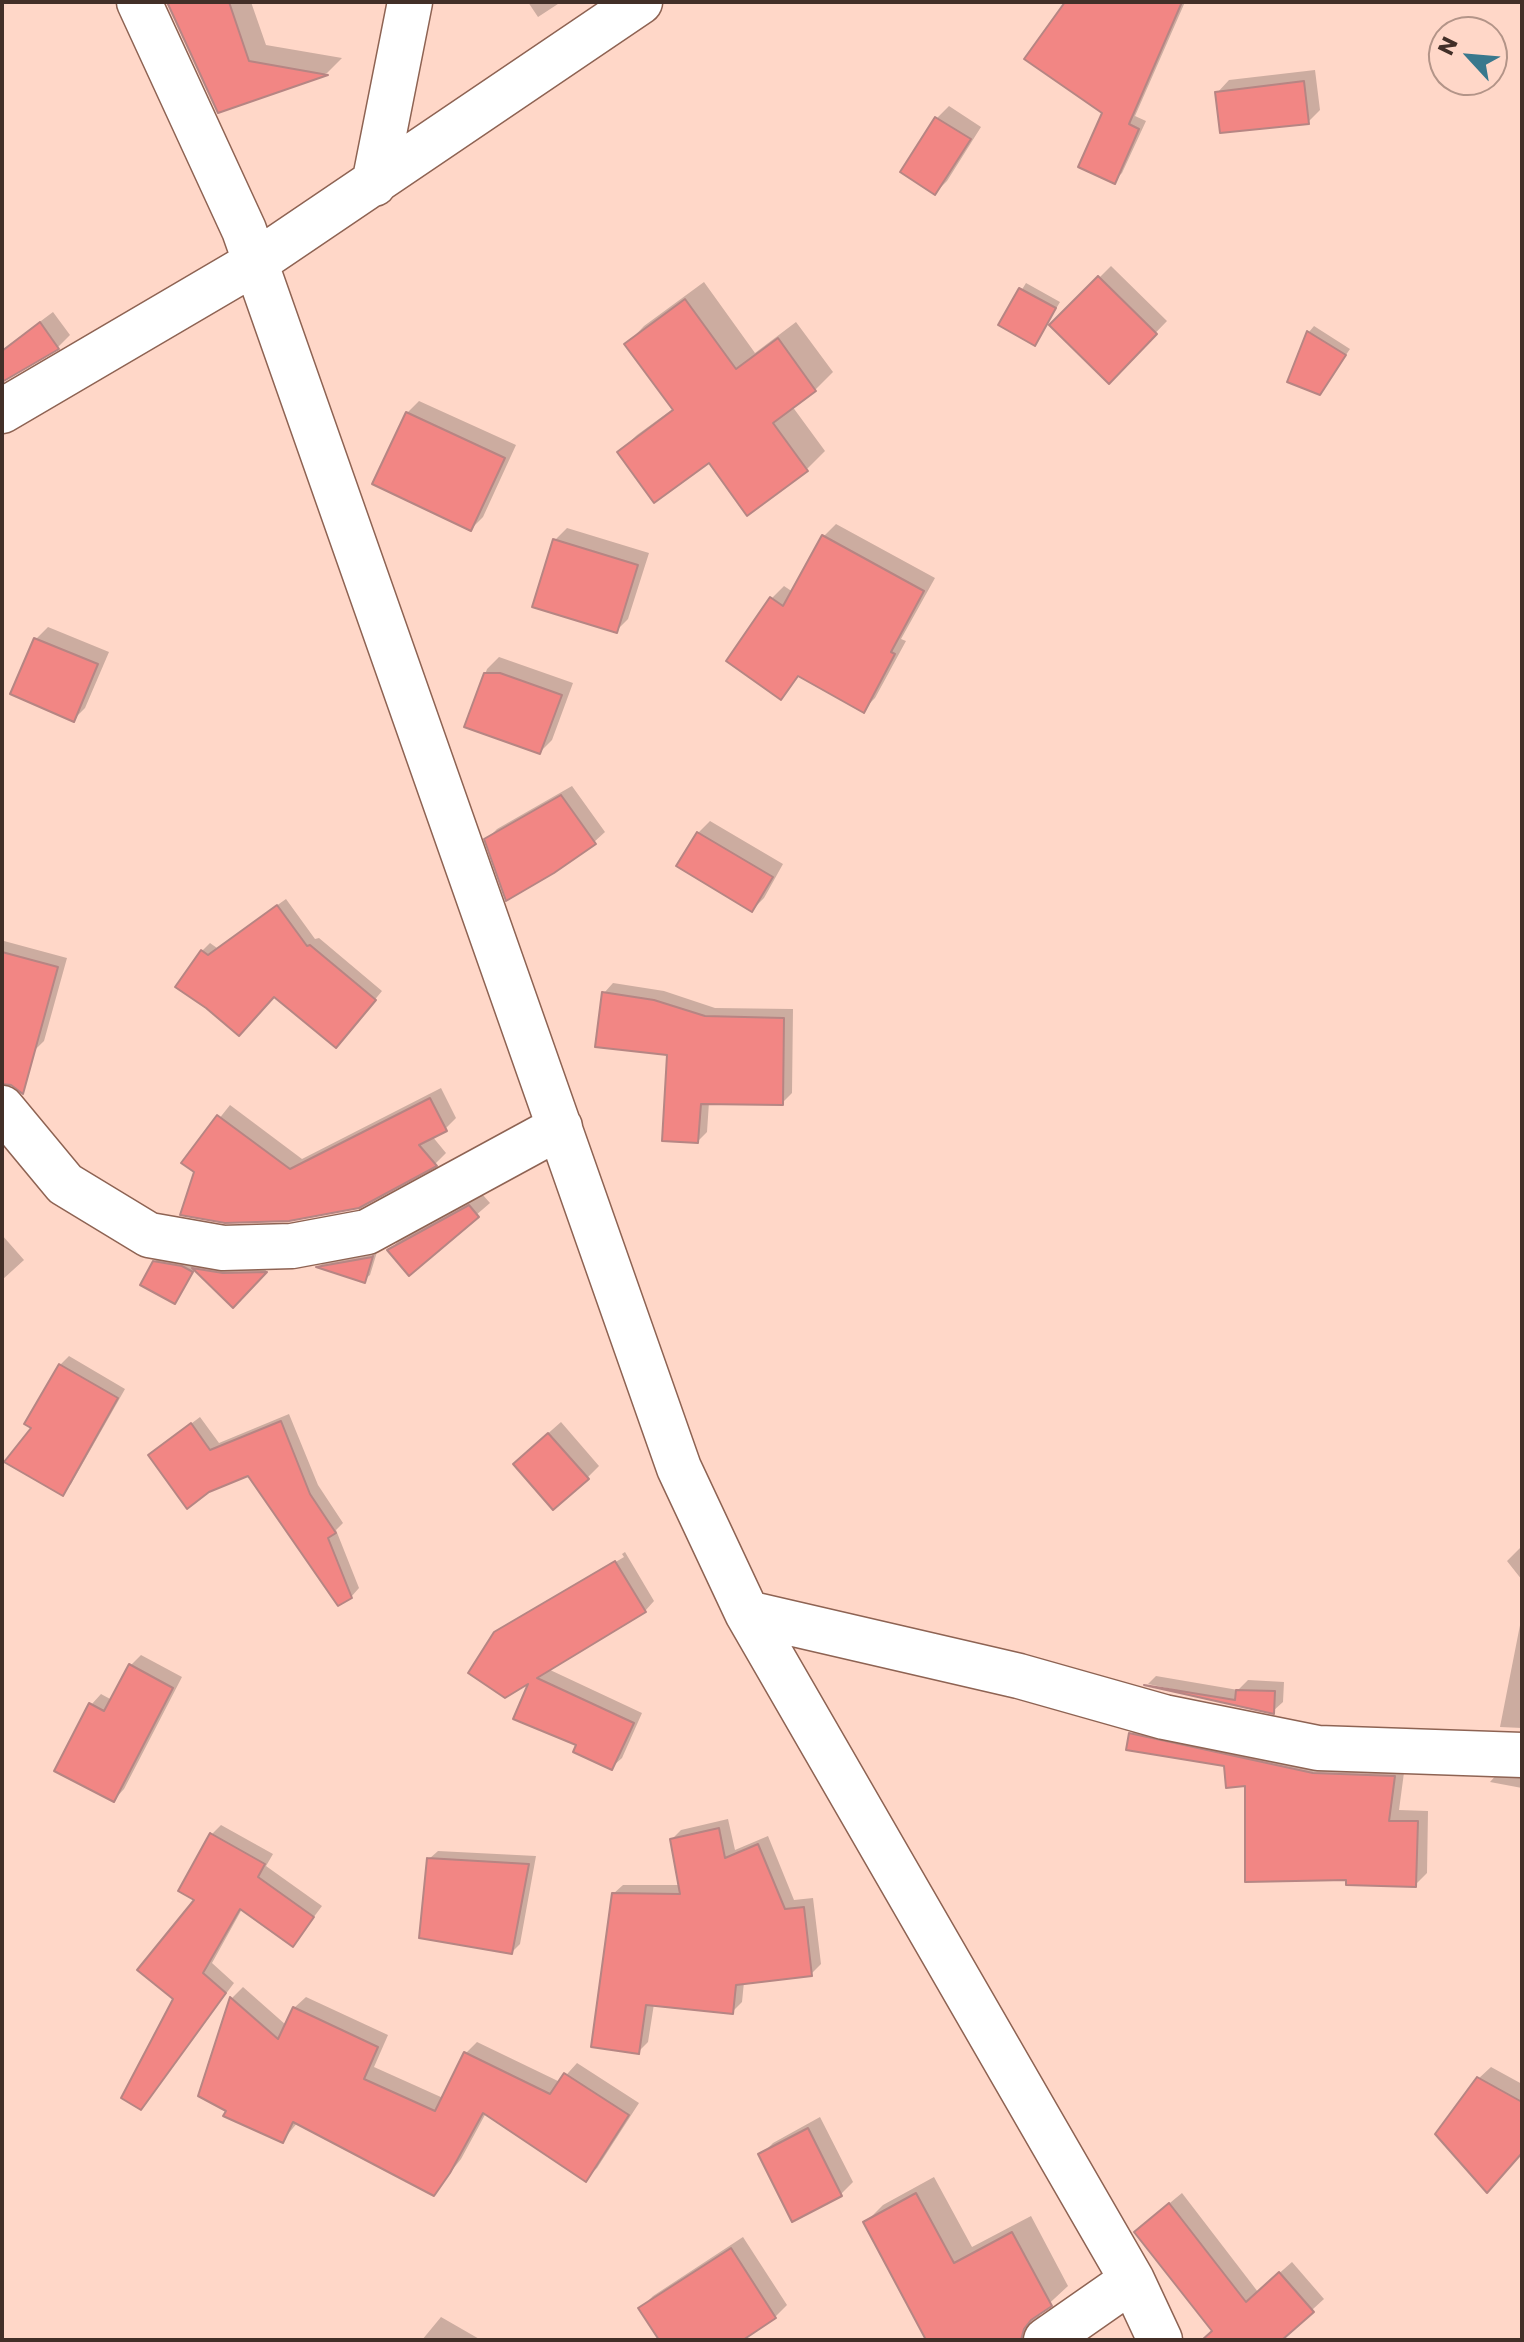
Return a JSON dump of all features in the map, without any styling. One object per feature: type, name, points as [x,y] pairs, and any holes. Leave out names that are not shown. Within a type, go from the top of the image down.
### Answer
[{"type":"street","points":[[139,2],[256,262],[679,1468],[747,1613],[1132,2280],[1160,2340]]},
{"type":"street","points":[[374,184],[410,2]]},
{"type":"street","points":[[2,411],[256,262],[640,2]]},
{"type":"street","points":[[2,1108],[65,1184],[149,1235],[223,1248],[292,1246],[367,1232],[560,1127]]},
{"type":"street","points":[[747,1613],[1019,1676],[1164,1717],[1318,1748],[1522,1755]]},
{"type":"street","points":[[1046,2340],[1132,2280]]},
{"type":"building","points":[[167,2],[229,2],[249,61],[328,75],[218,113]]},
{"type":"building","points":[[1065,2],[1182,2],[1129,124],[1139,129],[1115,184],[1078,167],[1102,113],[1024,59]]},
{"type":"building","points":[[1304,81],[1309,124],[1220,133],[1215,92]]},
{"type":"building","points":[[935,117],[971,139],[935,195],[900,172]]},
{"type":"building","points":[[1098,276],[1157,334],[1109,384],[1049,325]]},
{"type":"building","points":[[1019,288],[1056,308],[1035,346],[998,325]]},
{"type":"building","points":[[685,299],[736,369],[778,338],[816,391],[773,423],[808,471],[747,516],[709,463],[654,503],[617,452],[673,410],[624,344]]},
{"type":"building","points":[[40,322],[59,349],[2,382],[2,351]]},
{"type":"building","points":[[1307,331],[1346,355],[1320,395],[1287,382]]},
{"type":"building","points":[[406,412],[505,458],[471,531],[372,484]]},
{"type":"building","points":[[822,535],[924,591],[891,652],[895,654],[864,713],[798,676],[781,700],[726,661],[770,597],[783,606]]},
{"type":"building","points":[[553,539],[638,565],[617,633],[532,607]]},
{"type":"building","points":[[34,638],[98,664],[74,722],[10,694]]},
{"type":"building","points":[[484,673],[500,673],[562,695],[540,754],[464,727]]},
{"type":"building","points":[[561,795],[596,844],[506,901],[484,839]]},
{"type":"building","points":[[697,832],[773,877],[752,912],[676,866]]},
{"type":"building","points":[[277,905],[307,946],[310,945],[376,1000],[336,1048],[274,997],[239,1036],[175,987],[201,950],[208,955]]},
{"type":"building","points":[[2,952],[58,967],[23,1094],[11,1085],[2,1084]]},
{"type":"building","points":[[602,992],[654,1000],[705,1016],[784,1018],[783,1105],[701,1104],[698,1143],[662,1141],[667,1055],[595,1047]]},
{"type":"building","points":[[430,1098],[447,1131],[419,1145],[437,1166],[359,1208],[289,1221],[225,1223],[180,1215],[194,1172],[181,1163],[217,1115],[290,1169]]},
{"type":"building","points":[[469,1205],[479,1217],[409,1276],[387,1250]]},
{"type":"building","points":[[372,1257],[365,1283],[316,1267]]},
{"type":"building","points":[[153,1261],[182,1266],[193,1272],[175,1304],[140,1285]]},
{"type":"building","points":[[192,1268],[223,1273],[267,1272],[233,1308]]},
{"type":"building","points":[[59,1364],[118,1398],[63,1496],[4,1462],[31,1428],[24,1424]]},
{"type":"building","points":[[281,1421],[310,1494],[336,1533],[328,1538],[352,1598],[338,1606],[248,1476],[209,1492],[187,1509],[148,1455],[191,1423],[210,1450]]},
{"type":"building","points":[[548,1433],[589,1479],[553,1510],[513,1464]]},
{"type":"building","points":[[615,1561],[646,1612],[537,1678],[634,1723],[612,1770],[573,1752],[576,1745],[513,1719],[528,1684],[505,1698],[468,1673],[494,1632]]},
{"type":"building","points":[[129,1664],[173,1688],[114,1802],[54,1771],[89,1703],[104,1711]]},
{"type":"building","points":[[1144,1685],[1235,1700],[1236,1690],[1275,1691],[1274,1714]]},
{"type":"building","points":[[1129,1733],[1313,1773],[1395,1776],[1389,1821],[1418,1821],[1416,1887],[1346,1885],[1346,1880],[1245,1882],[1245,1786],[1226,1788],[1224,1766],[1126,1750]]},
{"type":"building","points":[[719,1828],[725,1858],[758,1844],[785,1909],[804,1907],[812,1976],[736,1985],[733,2014],[646,2005],[639,2054],[591,2047],[612,1893],[680,1894],[670,1839]]},
{"type":"building","points":[[210,1833],[265,1864],[258,1877],[314,1917],[293,1947],[240,1909],[203,1973],[226,1993],[141,2110],[121,2098],[173,1999],[137,1970],[194,1900],[178,1891]]},
{"type":"building","points":[[427,1858],[529,1864],[512,1954],[419,1938]]},
{"type":"building","points":[[230,1997],[278,2039],[293,2007],[378,2047],[364,2079],[435,2111],[464,2052],[550,2094],[564,2073],[629,2115],[586,2182],[483,2113],[434,2196],[293,2122],[283,2143],[223,2116],[226,2111],[198,2096]]},
{"type":"building","points":[[1477,2077],[1522,2102],[1522,2153],[1487,2193],[1435,2134]]},
{"type":"building","points":[[808,2128],[842,2196],[792,2222],[758,2154]]},
{"type":"building","points":[[916,2193],[954,2263],[1012,2232],[1052,2306],[1031,2320],[1021,2340],[926,2340],[863,2222]]},
{"type":"building","points":[[1169,2203],[1246,2302],[1279,2272],[1314,2312],[1282,2340],[1202,2340],[1212,2331],[1134,2232]]},
{"type":"building","points":[[731,2248],[776,2318],[743,2340],[659,2340],[638,2308]]}]
